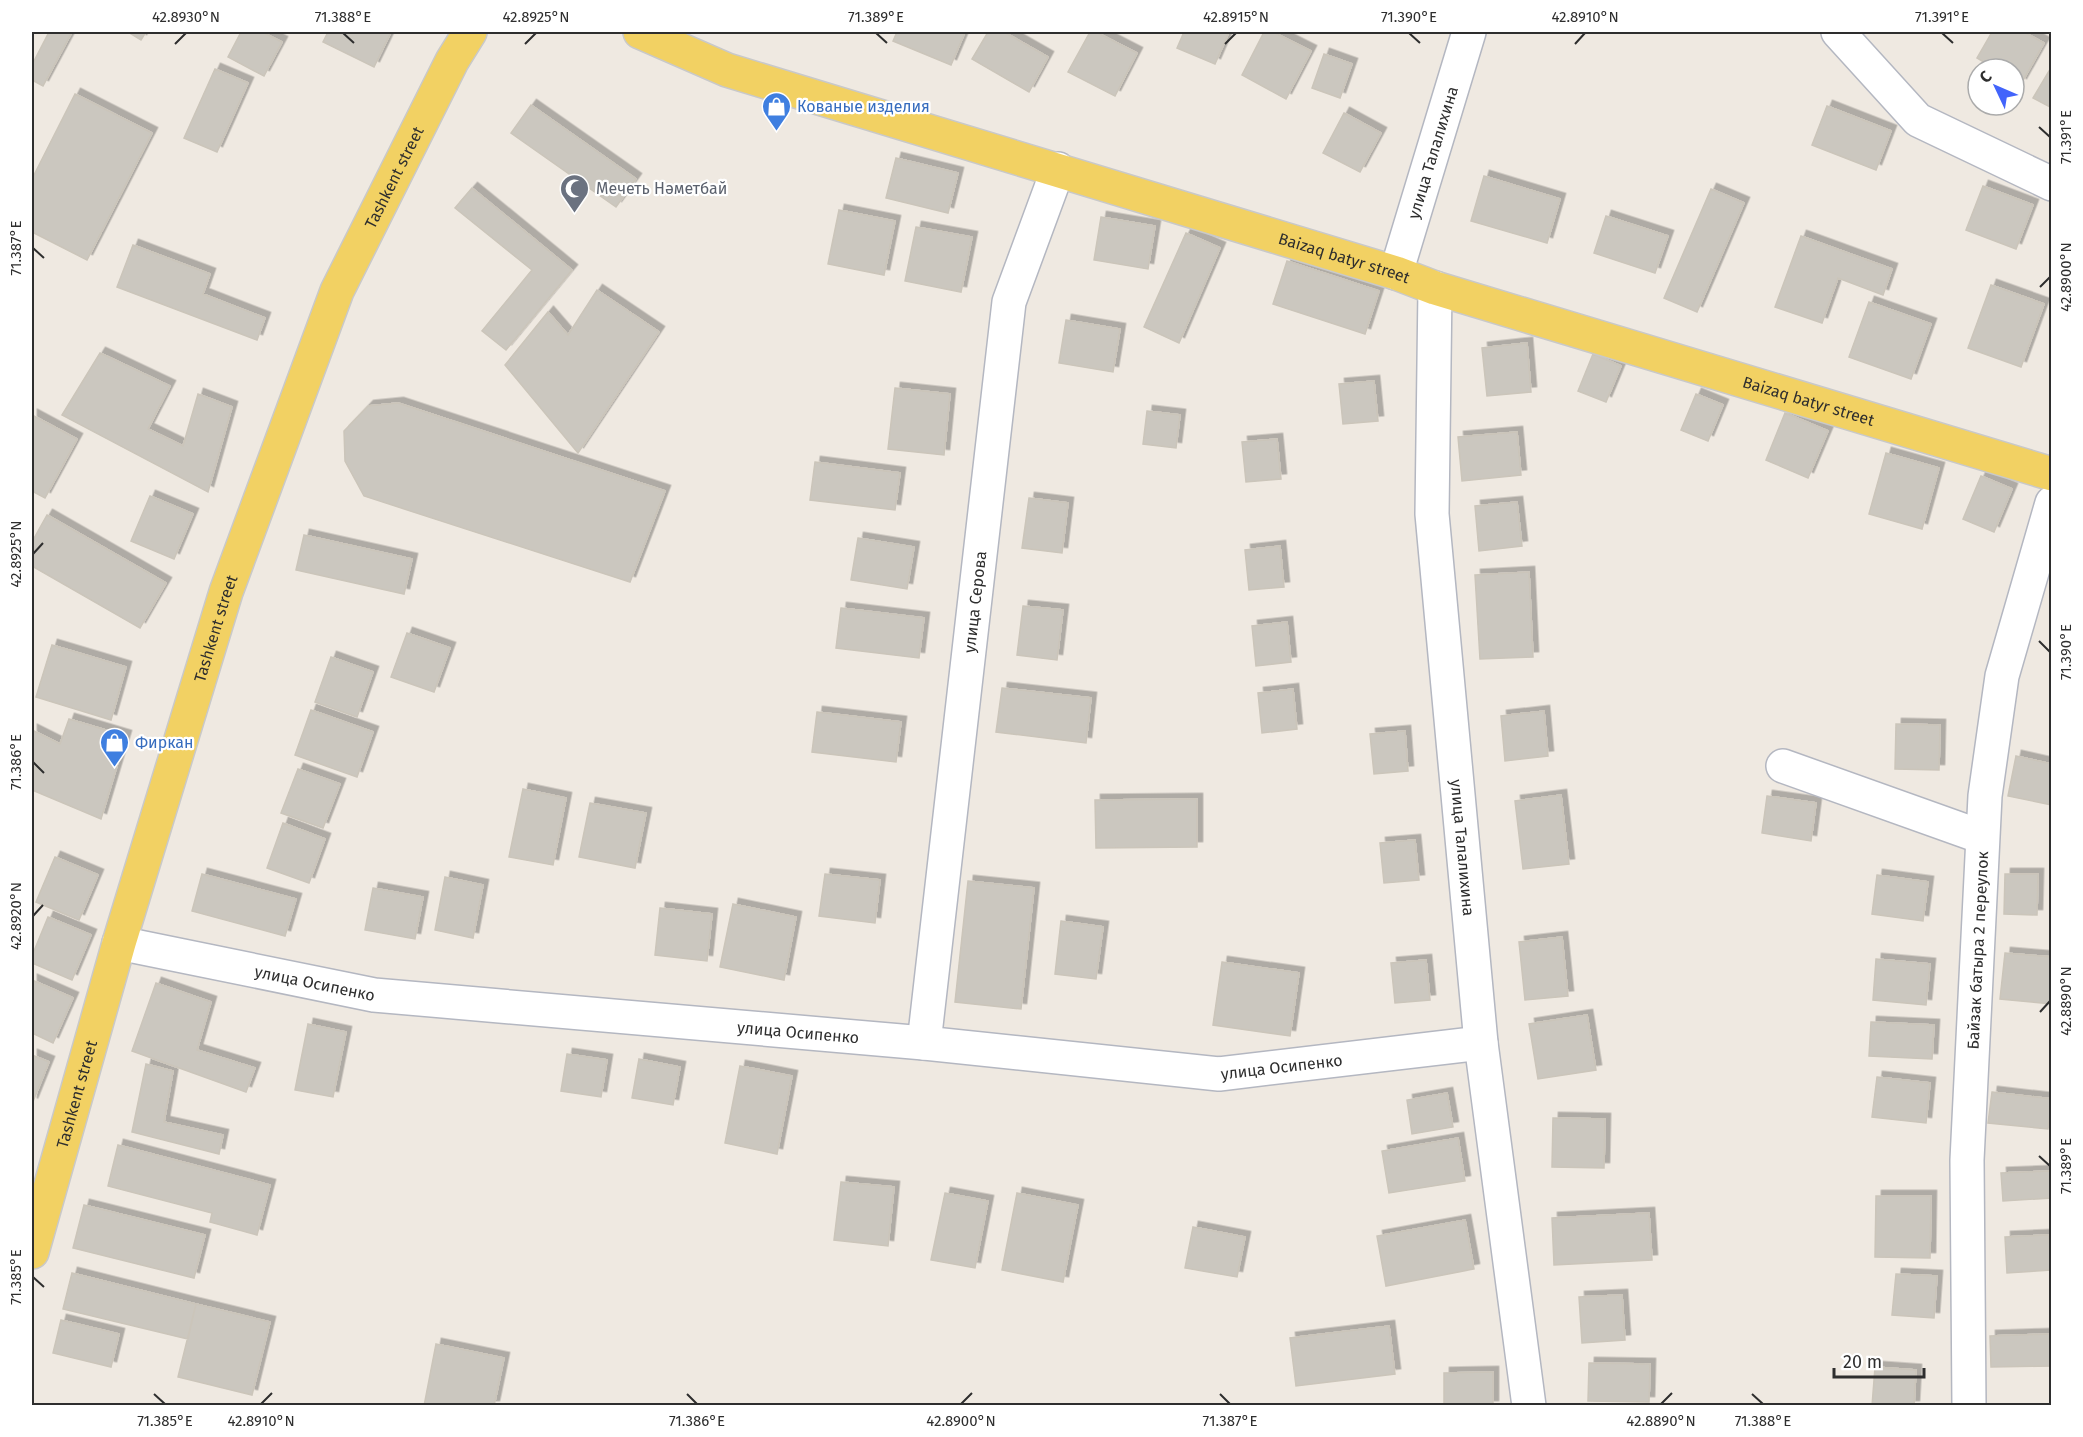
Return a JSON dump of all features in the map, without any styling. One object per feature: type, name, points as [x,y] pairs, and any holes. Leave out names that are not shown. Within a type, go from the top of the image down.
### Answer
[{"type":"main road","name":"Tashkent street","points":[[32,1252],[119,943],[226,592],[337,291],[452,61],[470,32]]},
{"type":"main road","name":"Baizaq batyr street","points":[[640,32],[727,70],[1396,273],[1435,288],[2052,474]]},
{"type":"street","name":"улица Талалихина","points":[[1396,273],[1469,32]]},
{"type":"street","points":[[1838,32],[1918,120],[2052,184]]},
{"type":"street","name":"улица Серова","points":[[924,1043],[1009,303],[1058,169]]},
{"type":"street","name":"улица Талалихина","points":[[1435,288],[1432,514],[1481,1043],[1529,1406]]},
{"type":"street","name":"Байзак батыра 2 переулок","points":[[1969,1406],[1967,1160],[1985,796],[2002,676],[2052,503]]},
{"type":"street","points":[[1783,766],[1982,837]]},
{"type":"street","name":"улица Осипенко","points":[[119,943],[374,995],[924,1043],[1219,1074],[1481,1043]]},
{"type":"building","points":[[49,32],[72,32],[43,86],[32,80],[32,65]]},
{"type":"building","points":[[128,32],[146,32],[141,40]]},
{"type":"building","points":[[241,32],[262,32],[282,42],[264,76],[228,57]]},
{"type":"building","points":[[328,32],[391,32],[374,67],[323,42]]},
{"type":"building","points":[[897,32],[965,32],[951,65],[893,41]]},
{"type":"building","points":[[988,32],[1004,32],[1048,57],[1029,92],[972,59]]},
{"type":"building","points":[[1090,32],[1096,32],[1137,53],[1115,96],[1068,72]]},
{"type":"building","points":[[1184,32],[1229,32],[1215,64],[1177,48]]},
{"type":"building","points":[[1264,32],[1273,32],[1311,51],[1286,99],[1242,75]]},
{"type":"building","points":[[1992,32],[2024,32],[2044,43],[2026,75],[2026,57],[1978,57]]},
{"type":"building","points":[[1324,54],[1352,64],[1340,98],[1312,88]]},
{"type":"building","points":[[2052,66],[2052,108],[2033,98]]},
{"type":"building","points":[[215,69],[248,83],[217,152],[184,138]]},
{"type":"building","points":[[75,94],[152,133],[87,260],[32,232],[32,179]]},
{"type":"building","points":[[531,105],[636,179],[616,207],[511,133]]},
{"type":"building","points":[[1827,106],[1891,131],[1876,170],[1812,145]]},
{"type":"building","points":[[1344,113],[1381,133],[1360,172],[1323,153]]},
{"type":"building","points":[[896,158],[958,173],[948,213],[886,198]]},
{"type":"building","points":[[1484,176],[1560,199],[1547,243],[1471,221]]},
{"type":"building","points":[[1983,186],[2033,205],[2016,249],[1966,230]]},
{"type":"building","points":[[472,188],[572,270],[506,350],[482,331],[532,270],[455,208]]},
{"type":"building","points":[[1711,189],[1744,203],[1697,312],[1664,298]]},
{"type":"building","points":[[839,210],[895,221],[884,275],[828,264]]},
{"type":"building","points":[[1606,216],[1668,236],[1655,273],[1594,253]]},
{"type":"building","points":[[1101,217],[1155,226],[1148,269],[1094,260]]},
{"type":"building","points":[[916,227],[972,237],[961,292],[905,281]]},
{"type":"building","points":[[1186,233],[1220,248],[1179,343],[1144,327]]},
{"type":"building","points":[[1801,236],[1892,269],[1883,295],[1838,278],[1822,323],[1775,307]]},
{"type":"building","points":[[133,245],[210,274],[203,294],[265,318],[257,340],[117,287]]},
{"type":"building","points":[[1287,261],[1379,291],[1365,334],[1273,304]]},
{"type":"building","points":[[1991,285],[2044,304],[2021,367],[1968,348]]},
{"type":"building","points":[[597,290],[659,332],[578,453],[505,365],[548,312],[568,335]]},
{"type":"building","points":[[1869,302],[1931,324],[1911,379],[1849,357]]},
{"type":"building","points":[[1066,320],[1120,329],[1113,372],[1059,363]]},
{"type":"building","points":[[1527,343],[1531,392],[1487,396],[1482,348]]},
{"type":"building","points":[[100,353],[170,386],[148,429],[183,446],[198,394],[232,407],[208,492],[62,415]]},
{"type":"building","points":[[1593,354],[1621,366],[1606,402],[1578,391]]},
{"type":"building","points":[[1374,381],[1378,421],[1343,424],[1339,384]]},
{"type":"building","points":[[895,388],[950,394],[944,455],[888,449]]},
{"type":"building","points":[[1696,394],[1723,405],[1708,441],[1681,430]]},
{"type":"building","points":[[398,403],[665,491],[630,582],[364,496],[345,461],[344,431],[368,406]]},
{"type":"building","points":[[1147,411],[1180,415],[1176,448],[1143,444]]},
{"type":"building","points":[[1785,413],[1828,431],[1808,478],[1766,460]]},
{"type":"building","points":[[32,415],[77,439],[45,498],[32,491]]},
{"type":"building","points":[[1517,432],[1521,475],[1462,481],[1458,437]]},
{"type":"building","points":[[1277,439],[1281,479],[1246,482],[1242,442]]},
{"type":"building","points":[[1886,453],[1939,468],[1922,529],[1869,514]]},
{"type":"building","points":[[815,462],[900,473],[895,510],[810,500]]},
{"type":"building","points":[[1981,476],[2012,489],[1994,532],[1963,519]]},
{"type":"building","points":[[150,496],[193,514],[174,559],[131,541]]},
{"type":"building","points":[[1029,498],[1068,503],[1062,553],[1022,548]]},
{"type":"building","points":[[1517,502],[1522,546],[1479,551],[1475,506]]},
{"type":"building","points":[[47,515],[166,583],[140,628],[32,566],[32,542]]},
{"type":"building","points":[[304,535],[412,559],[404,594],[296,570]]},
{"type":"building","points":[[858,538],[914,547],[907,589],[851,580]]},
{"type":"building","points":[[1280,546],[1284,587],[1249,590],[1245,550]]},
{"type":"building","points":[[1529,572],[1533,657],[1480,659],[1475,575]]},
{"type":"building","points":[[1023,606],[1063,610],[1057,660],[1017,655]]},
{"type":"building","points":[[841,608],[924,618],[919,658],[836,648]]},
{"type":"building","points":[[1287,622],[1291,662],[1256,666],[1252,626]]},
{"type":"building","points":[[407,633],[450,648],[434,692],[391,677]]},
{"type":"building","points":[[52,645],[126,667],[111,720],[36,697]]},
{"type":"building","points":[[331,657],[373,672],[357,717],[315,702]]},
{"type":"building","points":[[1002,688],[1091,698],[1086,743],[996,732]]},
{"type":"building","points":[[1293,689],[1297,729],[1262,733],[1258,693]]},
{"type":"building","points":[[311,710],[373,732],[357,777],[295,755]]},
{"type":"building","points":[[1544,711],[1548,756],[1505,761],[1501,716]]},
{"type":"building","points":[[817,712],[901,722],[896,762],[812,752]]},
{"type":"building","points":[[69,719],[126,736],[101,819],[32,790],[32,730],[60,744]]},
{"type":"building","points":[[1896,724],[1940,725],[1939,770],[1895,769]]},
{"type":"building","points":[[1405,731],[1408,771],[1374,774],[1370,734]]},
{"type":"building","points":[[2016,756],[2052,764],[2052,805],[2008,796]]},
{"type":"building","points":[[298,769],[340,784],[323,828],[281,813]]},
{"type":"building","points":[[523,789],[566,798],[553,865],[509,857]]},
{"type":"building","points":[[1561,795],[1569,864],[1523,869],[1515,801]]},
{"type":"building","points":[[1767,796],[1816,803],[1811,841],[1762,833]]},
{"type":"building","points":[[1197,799],[1197,847],[1096,848],[1095,800]]},
{"type":"building","points":[[590,803],[646,813],[635,868],[579,857]]},
{"type":"building","points":[[283,823],[325,839],[309,883],[267,868]]},
{"type":"building","points":[[1415,840],[1419,880],[1384,883],[1380,843]]},
{"type":"building","points":[[55,857],[98,875],[79,920],[36,902]]},
{"type":"building","points":[[202,874],[296,899],[285,936],[192,911]]},
{"type":"building","points":[[825,874],[880,880],[875,923],[819,916]]},
{"type":"building","points":[[2005,874],[2038,874],[2037,915],[2004,914]]},
{"type":"building","points":[[1877,875],[1928,882],[1923,921],[1872,914]]},
{"type":"building","points":[[445,877],[483,885],[473,938],[435,930]]},
{"type":"building","points":[[968,881],[1034,888],[1021,1009],[955,1002]]},
{"type":"building","points":[[373,888],[423,897],[415,939],[365,930]]},
{"type":"building","points":[[733,904],[796,917],[784,980],[720,967]]},
{"type":"building","points":[[660,908],[712,914],[707,961],[655,955]]},
{"type":"building","points":[[48,917],[91,935],[72,980],[32,963],[32,956]]},
{"type":"building","points":[[1061,921],[1103,927],[1096,979],[1055,974]]},
{"type":"building","points":[[1562,937],[1568,996],[1525,1000],[1519,942]]},
{"type":"building","points":[[2005,953],[2052,957],[2052,1004],[2000,999]]},
{"type":"building","points":[[1876,959],[1930,964],[1926,1005],[1873,1000]]},
{"type":"building","points":[[1426,960],[1430,1000],[1395,1003],[1391,963]]},
{"type":"building","points":[[1222,962],[1299,973],[1290,1036],[1213,1025]]},
{"type":"building","points":[[32,980],[73,998],[53,1043],[32,1033]]},
{"type":"building","points":[[156,983],[211,1002],[197,1050],[255,1068],[246,1092],[132,1051]]},
{"type":"building","points":[[1587,1015],[1596,1070],[1538,1079],[1529,1024]]},
{"type":"building","points":[[1871,1022],[1934,1025],[1932,1059],[1869,1056]]},
{"type":"building","points":[[308,1024],[346,1032],[333,1097],[295,1090]]},
{"type":"building","points":[[567,1054],[607,1060],[601,1097],[561,1091]]},
{"type":"building","points":[[32,1055],[49,1062],[32,1104]]},
{"type":"building","points":[[639,1059],[680,1067],[673,1105],[632,1098]]},
{"type":"building","points":[[146,1064],[173,1071],[164,1122],[223,1135],[219,1154],[132,1132]]},
{"type":"building","points":[[740,1066],[792,1076],[777,1154],[725,1143]]},
{"type":"building","points":[[1877,1077],[1930,1083],[1926,1123],[1872,1117]]},
{"type":"building","points":[[1992,1092],[2052,1099],[2048,1129],[1988,1123]]},
{"type":"building","points":[[1447,1093],[1453,1127],[1412,1134],[1407,1100]]},
{"type":"building","points":[[1553,1118],[1605,1119],[1604,1168],[1552,1167]]},
{"type":"building","points":[[1458,1138],[1465,1181],[1389,1193],[1382,1151]]},
{"type":"building","points":[[118,1145],[270,1185],[257,1235],[210,1222],[212,1213],[108,1186]]},
{"type":"building","points":[[2050,1171],[2052,1198],[2003,1201],[2001,1173]]},
{"type":"building","points":[[841,1182],[894,1187],[888,1246],[834,1240]]},
{"type":"building","points":[[945,1193],[988,1201],[975,1268],[931,1260]]},
{"type":"building","points":[[1017,1193],[1078,1205],[1063,1282],[1002,1270]]},
{"type":"building","points":[[1876,1196],[1931,1196],[1930,1258],[1875,1257]]},
{"type":"building","points":[[84,1205],[205,1235],[194,1278],[73,1248]]},
{"type":"building","points":[[1649,1213],[1652,1260],[1554,1265],[1552,1218]]},
{"type":"building","points":[[1465,1220],[1474,1269],[1386,1286],[1377,1236]]},
{"type":"building","points":[[1193,1227],[1245,1237],[1237,1277],[1185,1268]]},
{"type":"building","points":[[2049,1235],[2051,1270],[2007,1273],[2005,1237]]},
{"type":"building","points":[[72,1273],[196,1304],[188,1339],[63,1309]]},
{"type":"building","points":[[1896,1274],[1937,1276],[1934,1318],[1892,1315]]},
{"type":"building","points":[[1622,1295],[1625,1340],[1582,1343],[1579,1297]]},
{"type":"building","points":[[196,1304],[270,1322],[252,1395],[178,1377]]},
{"type":"building","points":[[61,1320],[119,1334],[111,1367],[53,1353]]},
{"type":"building","points":[[1389,1326],[1395,1374],[1296,1386],[1290,1338]]},
{"type":"building","points":[[2052,1334],[2052,1366],[1991,1367],[1990,1336]]},
{"type":"building","points":[[436,1344],[504,1358],[494,1406],[424,1406]]},
{"type":"building","points":[[1589,1363],[1650,1364],[1649,1402],[1588,1401]]},
{"type":"building","points":[[1875,1367],[1916,1370],[1914,1406],[1872,1406]]},
{"type":"building","points":[[1493,1372],[1493,1406],[1444,1406],[1444,1373]]},
{"type":"place","name":"Кованые изделия","points":[[776,132]]},
{"type":"place","name":"Мечеть Нәметбай","points":[[575,214]]},
{"type":"place","name":"Фиркан","points":[[114,768]]}]
